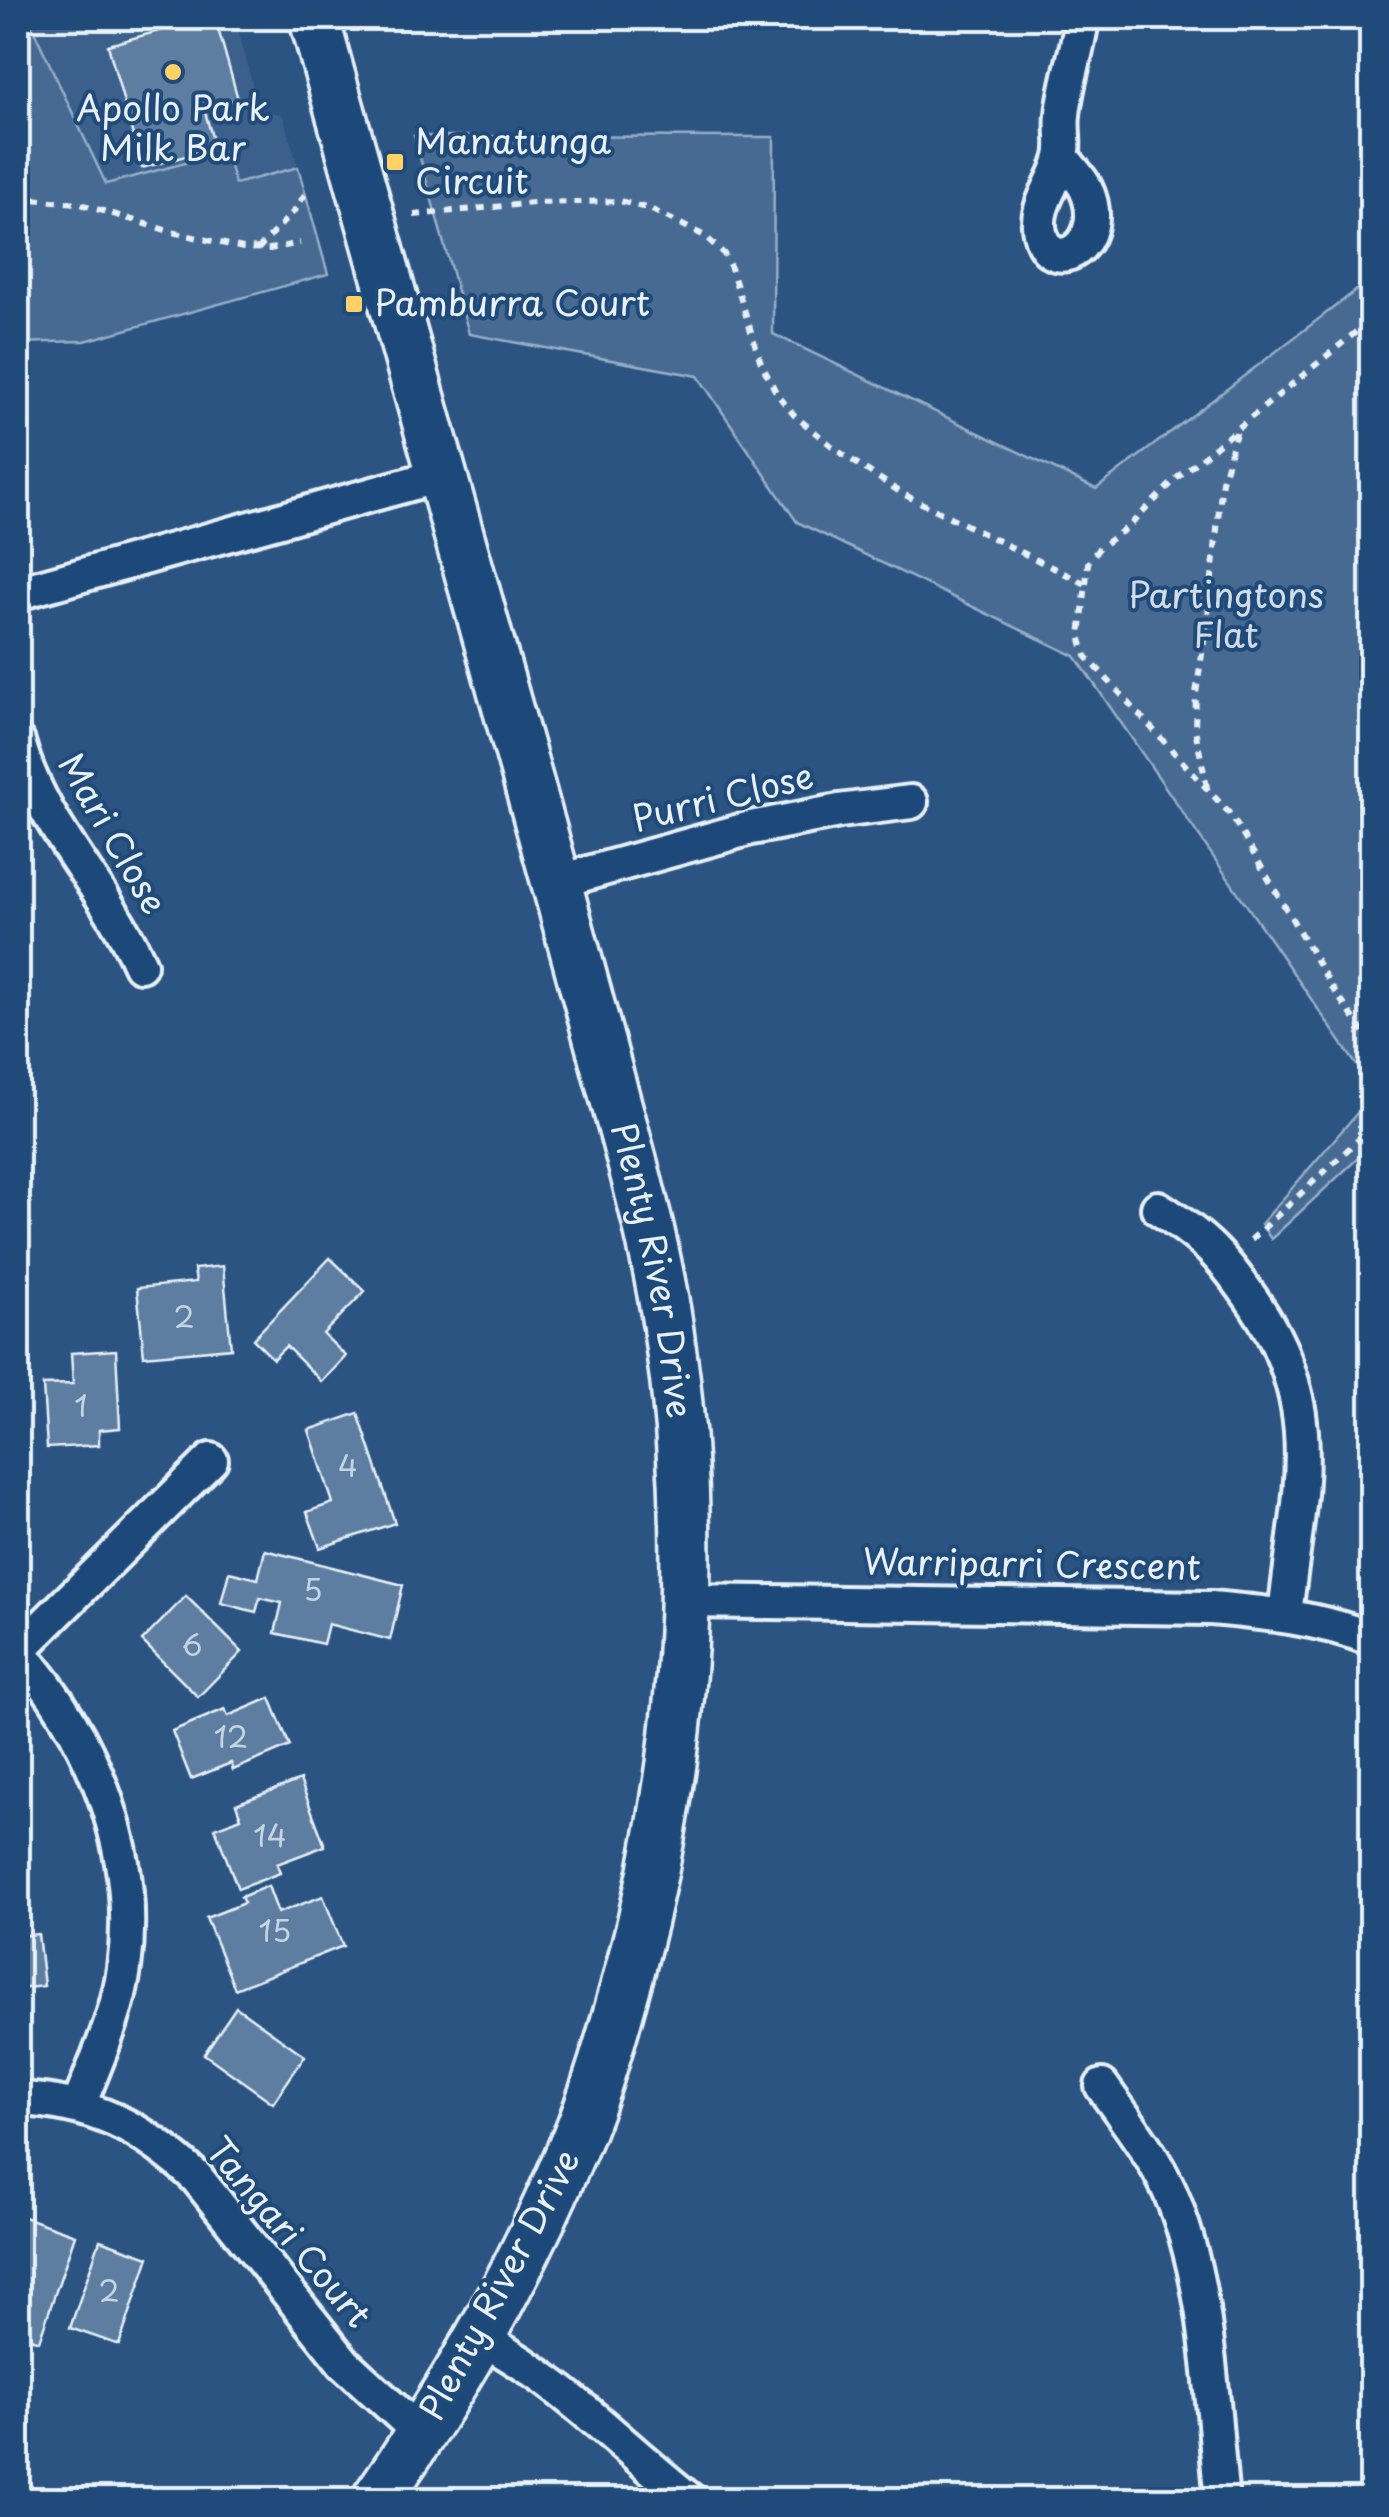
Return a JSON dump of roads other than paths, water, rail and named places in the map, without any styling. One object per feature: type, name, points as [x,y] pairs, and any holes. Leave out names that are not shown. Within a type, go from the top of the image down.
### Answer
[{"type":"street","name":"Plenty River Drive","points":[[314,18],[650,1231],[668,1328],[683,1483],[687,1601],[663,1826],[611,2040],[575,2143],[526,2252],[422,2435],[376,2500]]},
{"type":"street","points":[[1063,158],[1062,116],[1082,18]]},
{"type":"street","points":[[18,592],[442,475]]},
{"type":"street","name":"Mari Close","points":[[18,742],[42,804],[120,925],[140,965]]},
{"type":"street","name":"Purri Close","points":[[556,882],[751,828],[838,810],[912,802]]},
{"type":"street","points":[[1158,1208],[1197,1233],[1227,1264],[1285,1354],[1297,1392],[1302,1472],[1285,1614]]},
{"type":"street","points":[[79,2105],[116,2006],[124,1969],[128,1926],[122,1872],[114,1826],[98,1778],[44,1680],[18,1651],[210,1460]]},
{"type":"street","name":"Warriparri Crescent","points":[[687,1601],[1192,1607],[1285,1614],[1372,1639]]},
{"type":"street","points":[[1102,2086],[1142,2142],[1168,2188],[1185,2234],[1202,2320],[1222,2500]]},
{"type":"street","name":"Tangari Court","points":[[18,2099],[79,2105],[137,2131],[178,2159],[344,2363],[422,2435]]},
{"type":"street","points":[[480,2338],[522,2360],[556,2386],[690,2500]]},
{"type":"place","name":"Apollo Park Milk Bar","points":[[173,72]]},
{"type":"place","name":"Manatunga Circuit","points":[[395,162]]},
{"type":"place","name":"Pamburra Court","points":[[354,304]]},
{"type":"park label","name":"Partingtons Flat","points":[[1226,616]]}]
